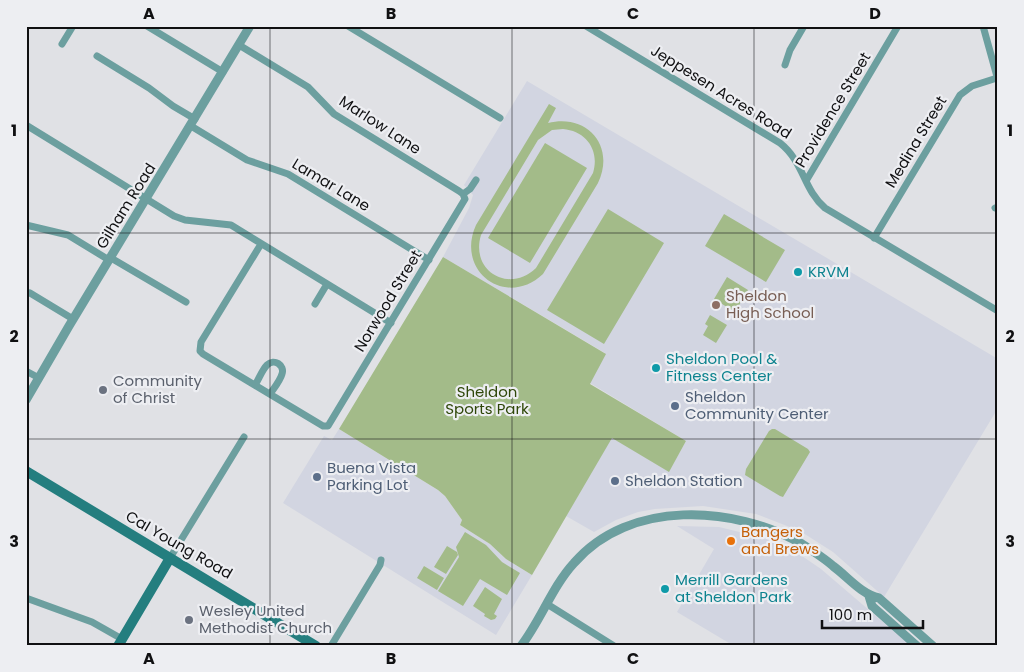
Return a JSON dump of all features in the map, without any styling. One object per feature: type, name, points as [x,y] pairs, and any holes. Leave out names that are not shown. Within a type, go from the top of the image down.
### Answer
[{"type":"main road","name":"Cal Young Road","points":[[26,471],[315,645]]},
{"type":"main road","points":[[120,642],[170,558]]},
{"type":"street","points":[[62,44],[73,26]]},
{"type":"street","points":[[148,26],[223,72]]},
{"type":"street","name":"Gilham Road","points":[[26,400],[250,26]]},
{"type":"street","points":[[348,26],[500,118]]},
{"type":"street","name":"Jeppesen Acres Road","points":[[586,26],[780,143],[795,157],[815,198],[825,208],[998,311]]},
{"type":"street","points":[[785,64],[790,50],[804,26]]},
{"type":"street","name":"Providence Street","points":[[806,181],[898,26]]},
{"type":"street","points":[[983,26],[998,79]]},
{"type":"street","name":"Marlow Lane","points":[[239,45],[310,88],[334,114],[461,192]]},
{"type":"street","name":"Lamar Lane","points":[[97,56],[149,88],[247,160],[288,174],[429,260]]},
{"type":"street","name":"Medina Street","points":[[874,238],[960,95],[972,86],[998,79]]},
{"type":"street","points":[[26,125],[177,218],[228,224],[391,323]]},
{"type":"street","points":[[461,192],[470,189],[476,180]]},
{"type":"street","name":"Norwood Street","points":[[270,394],[323,426],[329,426],[464,202],[465,199],[461,192]]},
{"type":"street","points":[[26,225],[68,235],[186,302]]},
{"type":"street","points":[[255,385],[268,364],[274,362],[282,368],[282,374],[270,394],[202,354],[200,349],[201,342],[261,244]]},
{"type":"street","points":[[315,304],[327,284]]},
{"type":"street","points":[[30,293],[73,319]]},
{"type":"street","points":[[26,371],[39,378]]},
{"type":"street","points":[[170,558],[244,436]]},
{"type":"street","points":[[522,644],[573,564],[589,547],[602,538],[615,530],[656,518],[708,516],[760,526],[788,537],[825,559],[869,596],[879,598],[933,646]]},
{"type":"street","points":[[331,646],[380,565],[381,560]]},
{"type":"street","points":[[869,596],[872,606],[917,646]]},
{"type":"street","points":[[26,598],[92,622],[120,642]]},
{"type":"street","points":[[546,604],[614,646]]},
{"type":"shaded area","name":"Sheldon High School","points":[[527,81],[998,359],[998,408],[884,597],[833,552],[800,531],[756,514],[703,506],[655,509],[638,512],[616,520],[594,532],[566,516],[612,437],[669,471],[686,441],[590,383],[605,353],[443,257],[469,208],[473,195],[464,185]]},
{"type":"shaded area","points":[[339,429],[438,490],[445,496],[462,520],[460,525],[490,544],[506,559],[532,575],[496,635],[283,503],[324,436],[332,440]]},
{"type":"shaded area","points":[[677,526],[719,527],[764,538],[783,546],[821,569],[911,646],[734,646],[677,612],[714,549]]},
{"type":"green space","points":[[549,104],[556,108],[548,123],[562,121],[574,123],[594,135],[600,145],[603,156],[603,169],[598,183],[543,274],[529,284],[514,288],[500,286],[488,280],[478,270],[472,257],[471,242],[476,225]],"holes":[[[563,129],[578,133],[593,149],[595,165],[593,173],[536,268],[525,276],[514,279],[494,275],[486,268],[481,259],[479,248],[481,235],[538,140],[552,130]]]},
{"type":"green space","points":[[545,143],[587,168],[530,263],[488,238]]},
{"type":"green space","points":[[608,209],[664,243],[604,344],[547,310]]},
{"type":"green space","points":[[724,214],[785,250],[766,282],[705,246]]},
{"type":"green space","name":"Sheldon Sports Park","points":[[443,257],[606,354],[590,384],[686,441],[669,472],[612,438],[532,575],[506,559],[490,544],[460,525],[462,520],[445,496],[438,490],[339,429]]},
{"type":"green space","points":[[727,277],[748,290],[735,312],[714,299]]},
{"type":"green space","points":[[710,315],[727,325],[716,343],[703,335],[708,326],[705,324]]},
{"type":"green space","points":[[772,429],[775,429],[810,452],[783,497],[745,475],[746,469]]},
{"type":"green space","points":[[465,532],[486,545],[502,562],[520,573],[507,595],[480,579],[463,606],[438,591],[459,557],[456,547]]},
{"type":"green space","points":[[447,546],[457,552],[458,555],[446,574],[434,567]]},
{"type":"green space","points":[[424,566],[444,578],[437,590],[417,578]]},
{"type":"green space","points":[[485,587],[502,599],[494,614],[497,616],[491,620],[473,606]]},
{"type":"place","name":"KRVM","points":[[798,272]]},
{"type":"place","name":"Sheldon High School","points":[[716,305]]},
{"type":"place","name":"Sheldon Pool & Fitness Center","points":[[656,368]]},
{"type":"place","name":"Community of Christ","points":[[103,390]]},
{"type":"place","name":"Sheldon Community Center","points":[[675,406]]},
{"type":"place","name":"Buena Vista Parking Lot","points":[[317,477]]},
{"type":"place","name":"Sheldon Station","points":[[615,481]]},
{"type":"place","name":"Bangers and Brews","points":[[731,541]]},
{"type":"place","name":"Merrill Gardens at Sheldon Park","points":[[665,589]]},
{"type":"place","name":"Wesley United Methodist Church","points":[[189,620]]}]
